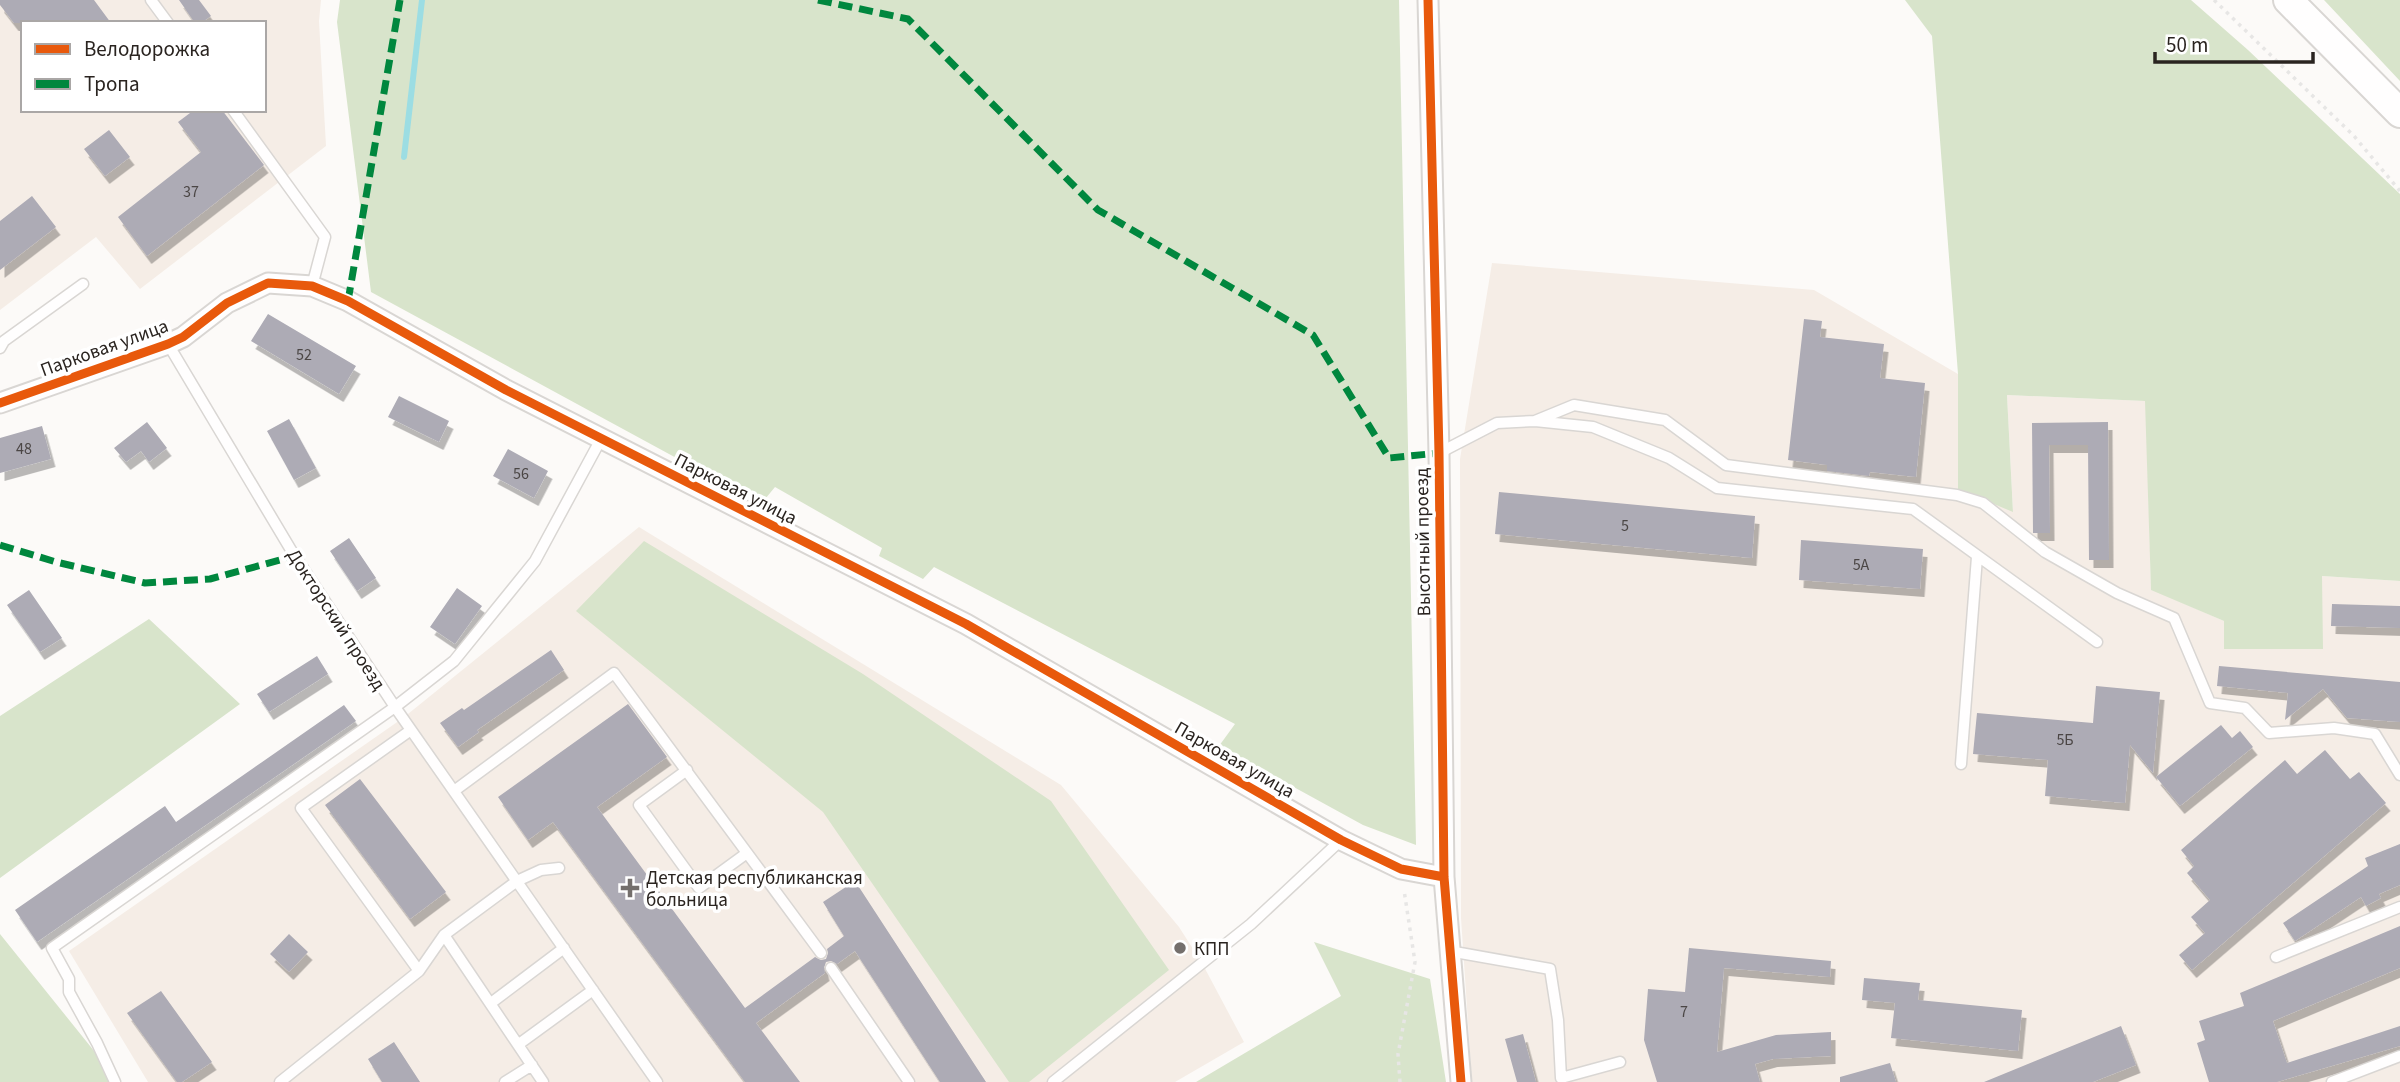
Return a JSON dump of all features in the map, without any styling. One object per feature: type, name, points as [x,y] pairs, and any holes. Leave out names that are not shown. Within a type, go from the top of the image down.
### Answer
[{"type":"main road","points":[[2288,0],[2400,113]]},
{"type":"street","name":"Высотный проезд","points":[[1428,0],[1439,453],[1444,877],[1461,1082]]},
{"type":"street","name":"Парковая улица","points":[[0,403],[168,344],[183,337],[227,303],[268,283],[312,286],[362,307],[506,390],[966,624],[1341,840],[1401,869],[1444,877]]},
{"type":"lane","points":[[151,0],[167,21]]},
{"type":"lane","points":[[234,112],[325,237],[312,286]]},
{"type":"lane","points":[[0,348],[5,341],[83,284]]},
{"type":"lane","name":"Докторский проезд","points":[[168,344],[291,550],[395,707],[454,661],[535,561],[600,439]]},
{"type":"lane","points":[[1535,421],[1574,405],[1665,420],[1726,465],[1957,495],[1983,503],[2045,552],[2117,593],[2174,618],[2210,703],[2245,708],[2269,733],[2334,728],[2375,734],[2400,775]]},
{"type":"lane","points":[[1439,453],[1497,423],[1535,421],[1593,427],[1670,458],[1717,488],[1913,509],[2097,642]]},
{"type":"lane","points":[[1961,764],[1977,557]]},
{"type":"lane","points":[[454,791],[614,673],[821,953]]},
{"type":"lane","points":[[115,1082],[69,992],[69,979],[52,948],[395,707],[657,1082]]},
{"type":"lane","points":[[411,730],[301,808],[419,971]]},
{"type":"lane","points":[[687,770],[639,805],[699,888],[747,853]]},
{"type":"lane","points":[[1054,1082],[1251,924],[1341,840]]},
{"type":"lane","points":[[281,1082],[419,971],[444,935],[517,881],[541,870],[559,868]]},
{"type":"lane","points":[[2276,957],[2400,907]]},
{"type":"lane","points":[[444,935],[543,1082]]},
{"type":"lane","points":[[491,1003],[564,948]]},
{"type":"lane","points":[[1448,950],[1550,970],[1558,1020],[1561,1078],[1620,1062]]},
{"type":"lane","points":[[831,968],[909,1082]]},
{"type":"lane","points":[[519,1044],[593,990]]},
{"type":"lane","points":[[2332,1082],[2400,1056]]},
{"type":"lane","points":[[505,1082],[532,1065]]},
{"type":"path","points":[[2214,0],[2354,136],[2400,191]]},
{"type":"path","points":[[1400,1082],[1398,1054],[1415,962],[1401,869]]},
{"type":"shaded area","points":[[0,0],[321,0],[319,21],[326,146],[140,289],[96,237],[0,310]]},
{"type":"shaded area","points":[[1492,263],[1814,290],[1958,374],[1958,489],[2013,511],[2007,395],[2146,401],[2151,589],[2224,621],[2224,648],[2322,576],[2400,581],[2400,1082],[1472,1082],[1461,918],[1460,459]]},
{"type":"shaded area","points":[[639,527],[1061,785],[1179,927],[1202,963],[1244,1042],[1175,1082],[148,1082],[69,951],[403,718]]},
{"type":"green space","points":[[340,0],[1399,0],[1416,845],[1363,825],[1219,746],[1235,724],[934,567],[923,579],[879,556],[882,548],[775,487],[761,504],[371,292],[337,22]]},
{"type":"green space","points":[[1905,0],[2191,0],[2248,50],[2400,194],[2400,581],[2322,576],[2323,649],[2224,649],[2224,621],[2151,590],[2145,401],[2007,395],[2013,512],[1958,489],[1958,374],[1932,36]]},
{"type":"green space","points":[[2324,0],[2400,0],[2400,81]]},
{"type":"green space","points":[[644,541],[863,674],[1051,801],[1169,970],[1029,1082],[1009,1082],[823,812],[576,611]]},
{"type":"green space","points":[[149,619],[240,704],[0,878],[0,716]]},
{"type":"green space","points":[[0,934],[119,1082],[0,1082]]},
{"type":"green space","points":[[1314,942],[1430,979],[1446,1082],[1196,1082],[1341,996]]},
{"type":"building","points":[[0,0],[94,0],[110,21],[14,23],[0,5]]},
{"type":"building","points":[[179,0],[199,0],[211,16],[204,21],[194,21]]},
{"type":"building","points":[[191,112],[224,112],[264,165],[147,256],[118,217],[201,152],[178,122]]},
{"type":"building","points":[[109,130],[130,157],[105,176],[84,149]]},
{"type":"building","points":[[32,196],[56,227],[0,270],[0,221]]},
{"type":"building","points":[[268,314],[356,366],[339,394],[251,341]]},
{"type":"building","points":[[1804,319],[1822,321],[1820,337],[1884,344],[1880,378],[1925,383],[1916,477],[1870,472],[1869,476],[1827,471],[1827,465],[1788,460]]},
{"type":"building","points":[[399,396],[449,421],[439,442],[388,417]]},
{"type":"building","points":[[289,419],[316,468],[294,480],[267,431]]},
{"type":"building","points":[[147,422],[167,448],[149,462],[141,451],[126,462],[114,448]]},
{"type":"building","points":[[2108,422],[2109,560],[2089,560],[2088,445],[2049,445],[2050,533],[2033,533],[2032,423]]},
{"type":"building","points":[[42,426],[51,459],[0,473],[0,438]]},
{"type":"building","points":[[508,449],[548,471],[534,498],[493,476]]},
{"type":"building","points":[[1499,492],[1755,516],[1752,558],[1495,534]]},
{"type":"building","points":[[349,538],[376,578],[357,591],[330,551]]},
{"type":"building","points":[[1801,540],[1923,549],[1920,589],[1799,580]]},
{"type":"building","points":[[457,588],[482,606],[455,644],[430,627]]},
{"type":"building","points":[[29,590],[62,638],[40,652],[7,605]]},
{"type":"building","points":[[2332,604],[2400,606],[2400,628],[2331,626]]},
{"type":"building","points":[[551,650],[564,670],[477,730],[479,732],[458,747],[440,723],[462,708],[464,710]]},
{"type":"building","points":[[317,656],[328,674],[269,712],[257,694]]},
{"type":"building","points":[[2219,666],[2400,682],[2400,722],[2347,718],[2323,689],[2285,720],[2288,693],[2217,686]]},
{"type":"building","points":[[2096,686],[2160,692],[2153,773],[2130,745],[2125,803],[2045,796],[2048,760],[1973,754],[1977,713],[2093,723]]},
{"type":"building","name":"Детская республиканская больница","points":[[628,704],[667,757],[597,807],[745,1008],[815,957],[826,959],[827,949],[844,936],[823,902],[855,881],[986,1082],[940,1082],[855,951],[837,964],[826,962],[825,973],[756,1023],[800,1082],[745,1082],[553,822],[528,840],[498,797]]},
{"type":"building","points":[[344,705],[356,721],[37,942],[15,910],[165,806],[176,822]]},
{"type":"building","points":[[2221,725],[2232,738],[2240,731],[2253,747],[2180,806],[2156,777]]},
{"type":"building","points":[[2325,750],[2350,779],[2359,772],[2386,803],[2192,970],[2179,955],[2205,933],[2191,917],[2210,900],[2187,873],[2194,866],[2181,850],[2285,760],[2297,774]]},
{"type":"building","points":[[360,779],[446,892],[410,919],[325,805]]},
{"type":"building","points":[[2400,844],[2400,885],[2379,894],[2381,898],[2366,906],[2361,897],[2295,941],[2283,923],[2368,866],[2365,858]]},
{"type":"building","points":[[2400,926],[2400,968],[2273,1021],[2287,1063],[2400,1026],[2400,1046],[2277,1082],[2209,1082],[2197,1043],[2205,1040],[2199,1021],[2244,1006],[2240,993]]},
{"type":"building","points":[[289,934],[308,952],[289,972],[270,954]]},
{"type":"building","points":[[1689,948],[1831,961],[1830,977],[1724,968],[1717,1052],[1776,1035],[1831,1032],[1831,1056],[1773,1059],[1755,1064],[1760,1082],[1657,1082],[1644,1040],[1648,989],[1685,992]]},
{"type":"building","points":[[1864,978],[1920,983],[1918,1000],[2022,1010],[2018,1051],[1891,1038],[1895,1003],[1862,1000]]},
{"type":"building","points":[[161,991],[212,1062],[182,1082],[177,1082],[127,1013]]},
{"type":"building","points":[[2121,1026],[2136,1065],[2093,1082],[1984,1082]]},
{"type":"building","points":[[1523,1034],[1536,1082],[1517,1082],[1505,1039]]},
{"type":"building","points":[[394,1042],[420,1082],[382,1082],[368,1059]]},
{"type":"building","points":[[1890,1063],[1896,1082],[1840,1082],[1840,1077]]},
{"type":"waterway","points":[[404,157],[422,0]]},
{"type":"marked path","points":[[348,301],[400,0]]},
{"type":"marked path","points":[[818,0],[908,19],[1098,210],[1313,335],[1389,458],[1439,453]]},
{"type":"marked path","points":[[0,545],[56,562],[145,583],[210,579],[295,556]]},
{"type":"cycle path","points":[[1428,0],[1439,453],[1444,877],[1461,1082]]},
{"type":"cycle path","points":[[0,403],[168,344],[183,337],[227,303],[268,283],[312,286],[348,301],[506,390],[966,624],[1341,840],[1401,869],[1444,877]]},
{"type":"place","name":"Детская республиканская больница","points":[[630,888]]},
{"type":"place","name":"КПП","points":[[1180,948]]}]
